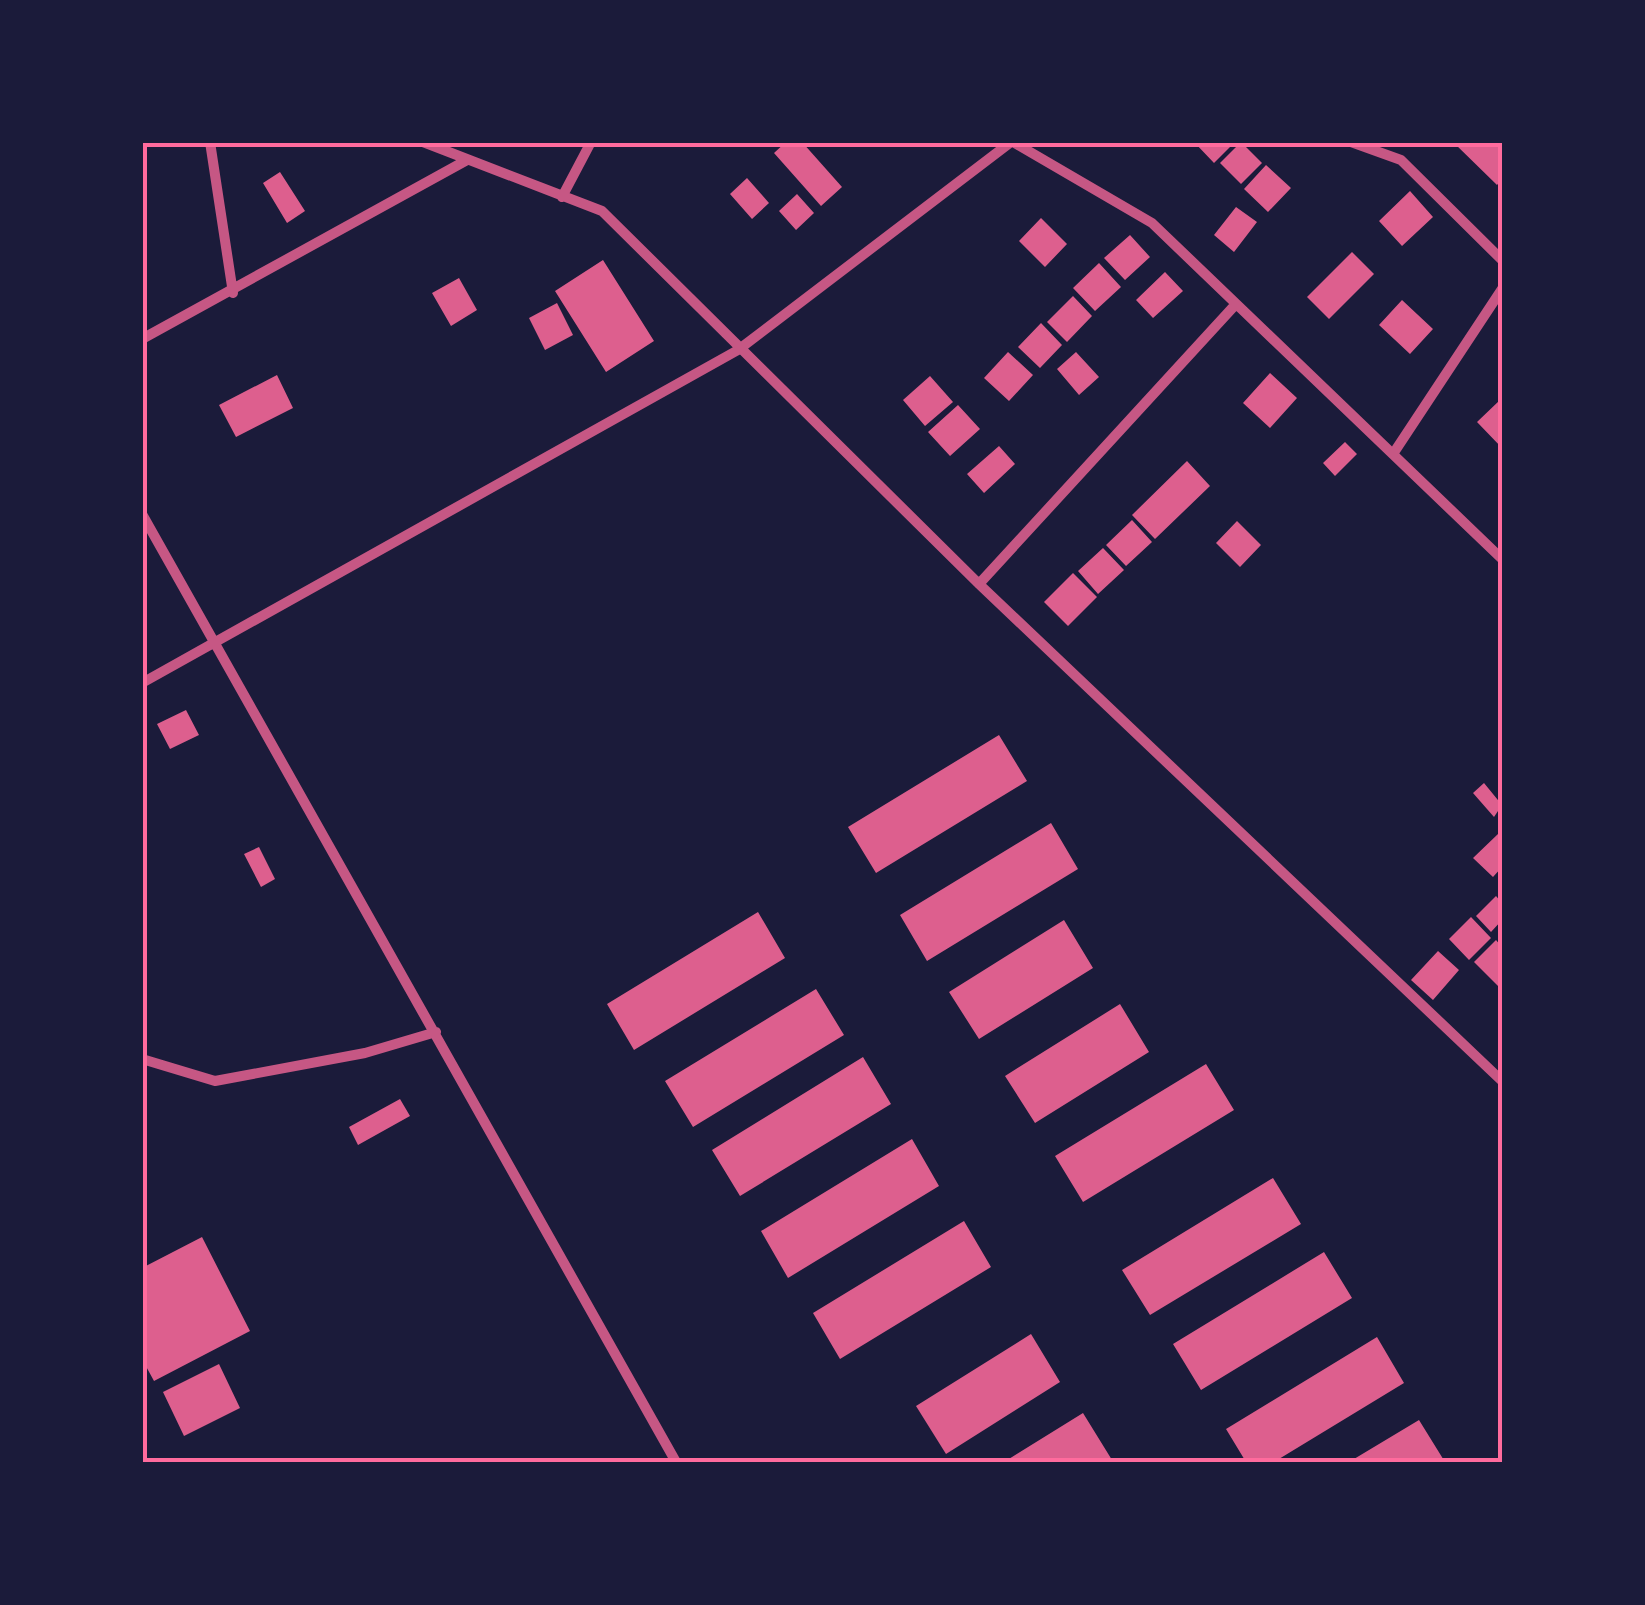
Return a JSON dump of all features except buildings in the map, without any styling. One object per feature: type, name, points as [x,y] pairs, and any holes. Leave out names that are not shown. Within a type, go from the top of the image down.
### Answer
[{"type":"street","points":[[210,142],[232,293]]},
{"type":"street","points":[[423,142],[602,211],[738,350],[979,584],[1502,1081]]},
{"type":"street","points":[[562,197],[591,142]]},
{"type":"street","points":[[142,683],[216,638],[738,350],[1012,142],[1152,223],[1502,559]]},
{"type":"street","points":[[1351,142],[1401,160],[1502,260]]},
{"type":"street","points":[[142,339],[232,293],[467,160]]},
{"type":"street","points":[[1393,454],[1502,289]]},
{"type":"street","points":[[979,584],[1236,304]]},
{"type":"street","points":[[142,514],[216,638],[676,1462]]},
{"type":"street","points":[[142,1058],[215,1081],[365,1053],[436,1032]]}]
